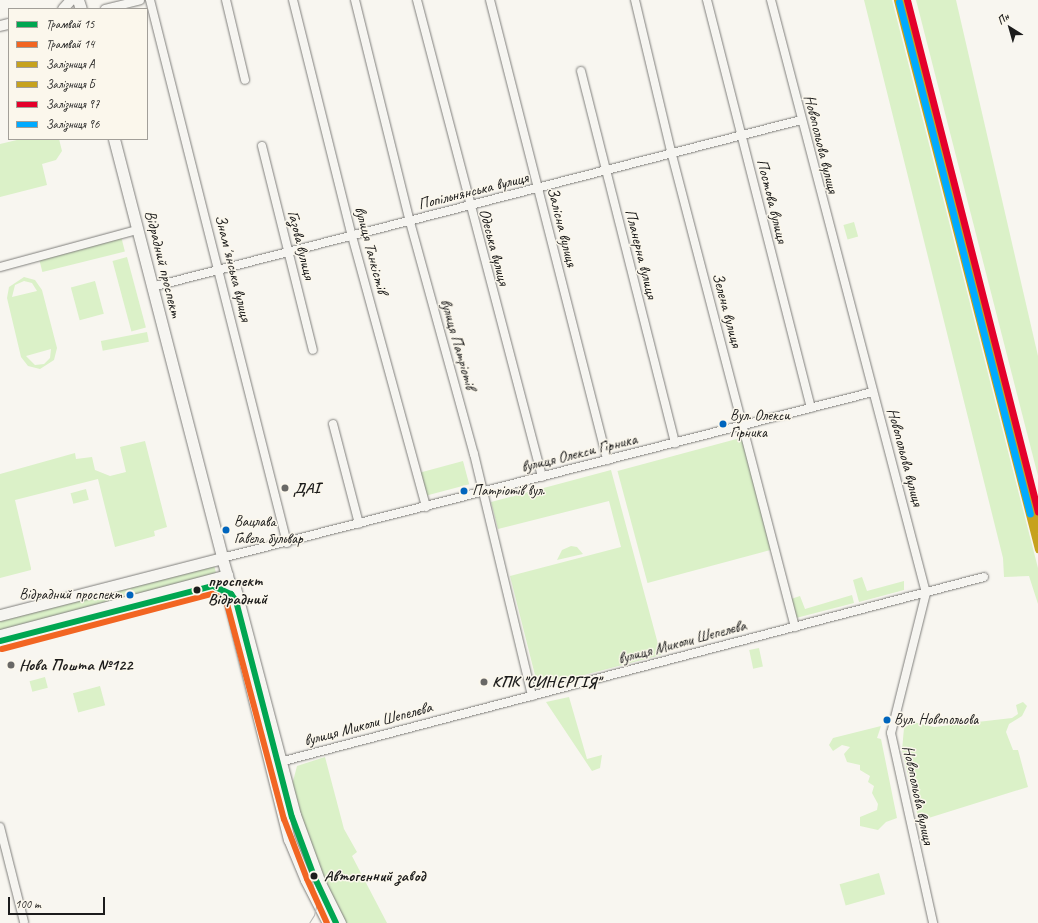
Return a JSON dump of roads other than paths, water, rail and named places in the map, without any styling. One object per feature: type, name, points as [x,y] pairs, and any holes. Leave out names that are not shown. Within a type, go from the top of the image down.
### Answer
[{"type":"main road","name":"Відрадний проспект","points":[[114,140],[228,579],[227,591],[276,763],[296,857],[328,923]]},
{"type":"main road","points":[[0,615],[222,558]]},
{"type":"main road","points":[[0,635],[228,579]]},
{"type":"main road","name":"Відрадний проспект","points":[[276,763],[320,883],[340,923]]},
{"type":"street","points":[[64,8],[71,0]]},
{"type":"street","points":[[109,8],[140,0]]},
{"type":"street","name":"Знамʼянська вулиця","points":[[150,0],[287,543]]},
{"type":"street","points":[[226,0],[245,80]]},
{"type":"street","name":"вулиця Танкістів","points":[[293,0],[352,236],[426,507]]},
{"type":"street","name":"вулиця Патріотів","points":[[355,0],[410,222],[483,492],[532,696]]},
{"type":"street","name":"Одеська вулиця","points":[[417,0],[469,207],[542,477]]},
{"type":"street","name":"Залісна вулиця","points":[[490,0],[510,90],[538,189],[607,460]]},
{"type":"street","name":"Зелена вулиця","points":[[635,0],[672,155],[795,627]]},
{"type":"street","name":"Постова вулиця","points":[[707,0],[811,408]]},
{"type":"street","name":"Новопольова вулиця","points":[[770,0],[926,593],[891,733],[933,923]]},
{"type":"street","name":"Планерна вулиця","points":[[582,71],[606,172],[675,443]]},
{"type":"street","name":"Попільнянська вулиця","points":[[152,287],[606,172],[801,120]]},
{"type":"street","name":"Газова вулиця","points":[[262,146],[313,350]]},
{"type":"street","points":[[0,267],[137,230]]},
{"type":"street","name":"вулиця Олекси Гірника","points":[[222,558],[287,543],[873,392]]},
{"type":"street","points":[[333,424],[359,524]]},
{"type":"street","name":"вулиця Миколи Шепелєва","points":[[276,763],[984,577]]},
{"type":"street","points":[[0,827],[24,922]]},
{"type":"tram line","name":"15","points":[[0,641],[213,586],[231,594],[236,601],[292,817],[314,876],[336,923]]},
{"type":"tram line","name":"14","points":[[2,649],[212,594],[226,600],[284,819],[307,879],[327,923]]},
{"type":"tram line","points":[[309,923],[314,915],[317,903],[311,878]]},
{"type":"rail line","name":"A","points":[[897,0],[1038,549]]},
{"type":"rail line","name":"Б","points":[[903,0],[1038,529]]},
{"type":"rail line","name":"97","points":[[907,0],[1038,512]]},
{"type":"rail line","name":"96","points":[[899,2],[1030,514]]},
{"type":"place","name":"Вул. Олекси Гірника","points":[[723,424]]},
{"type":"place","name":"ДАІ","points":[[285,488]]},
{"type":"place","name":"Патріотів вул.","points":[[464,491]]},
{"type":"place","name":"Вацлава Гавела бульвар","points":[[226,530]]},
{"type":"place","name":"проспект Відрадний","points":[[197,590]]},
{"type":"place","name":"Відрадний проспект","points":[[130,595]]},
{"type":"place","name":"Нова Пошта №122","points":[[11,665]]},
{"type":"place","name":"КПК \"СИНЕРГІЯ\"","points":[[484,682]]},
{"type":"place","name":"Вул. Новопольова","points":[[887,720]]},
{"type":"place","name":"Автогенний завод","points":[[314,876]]}]
